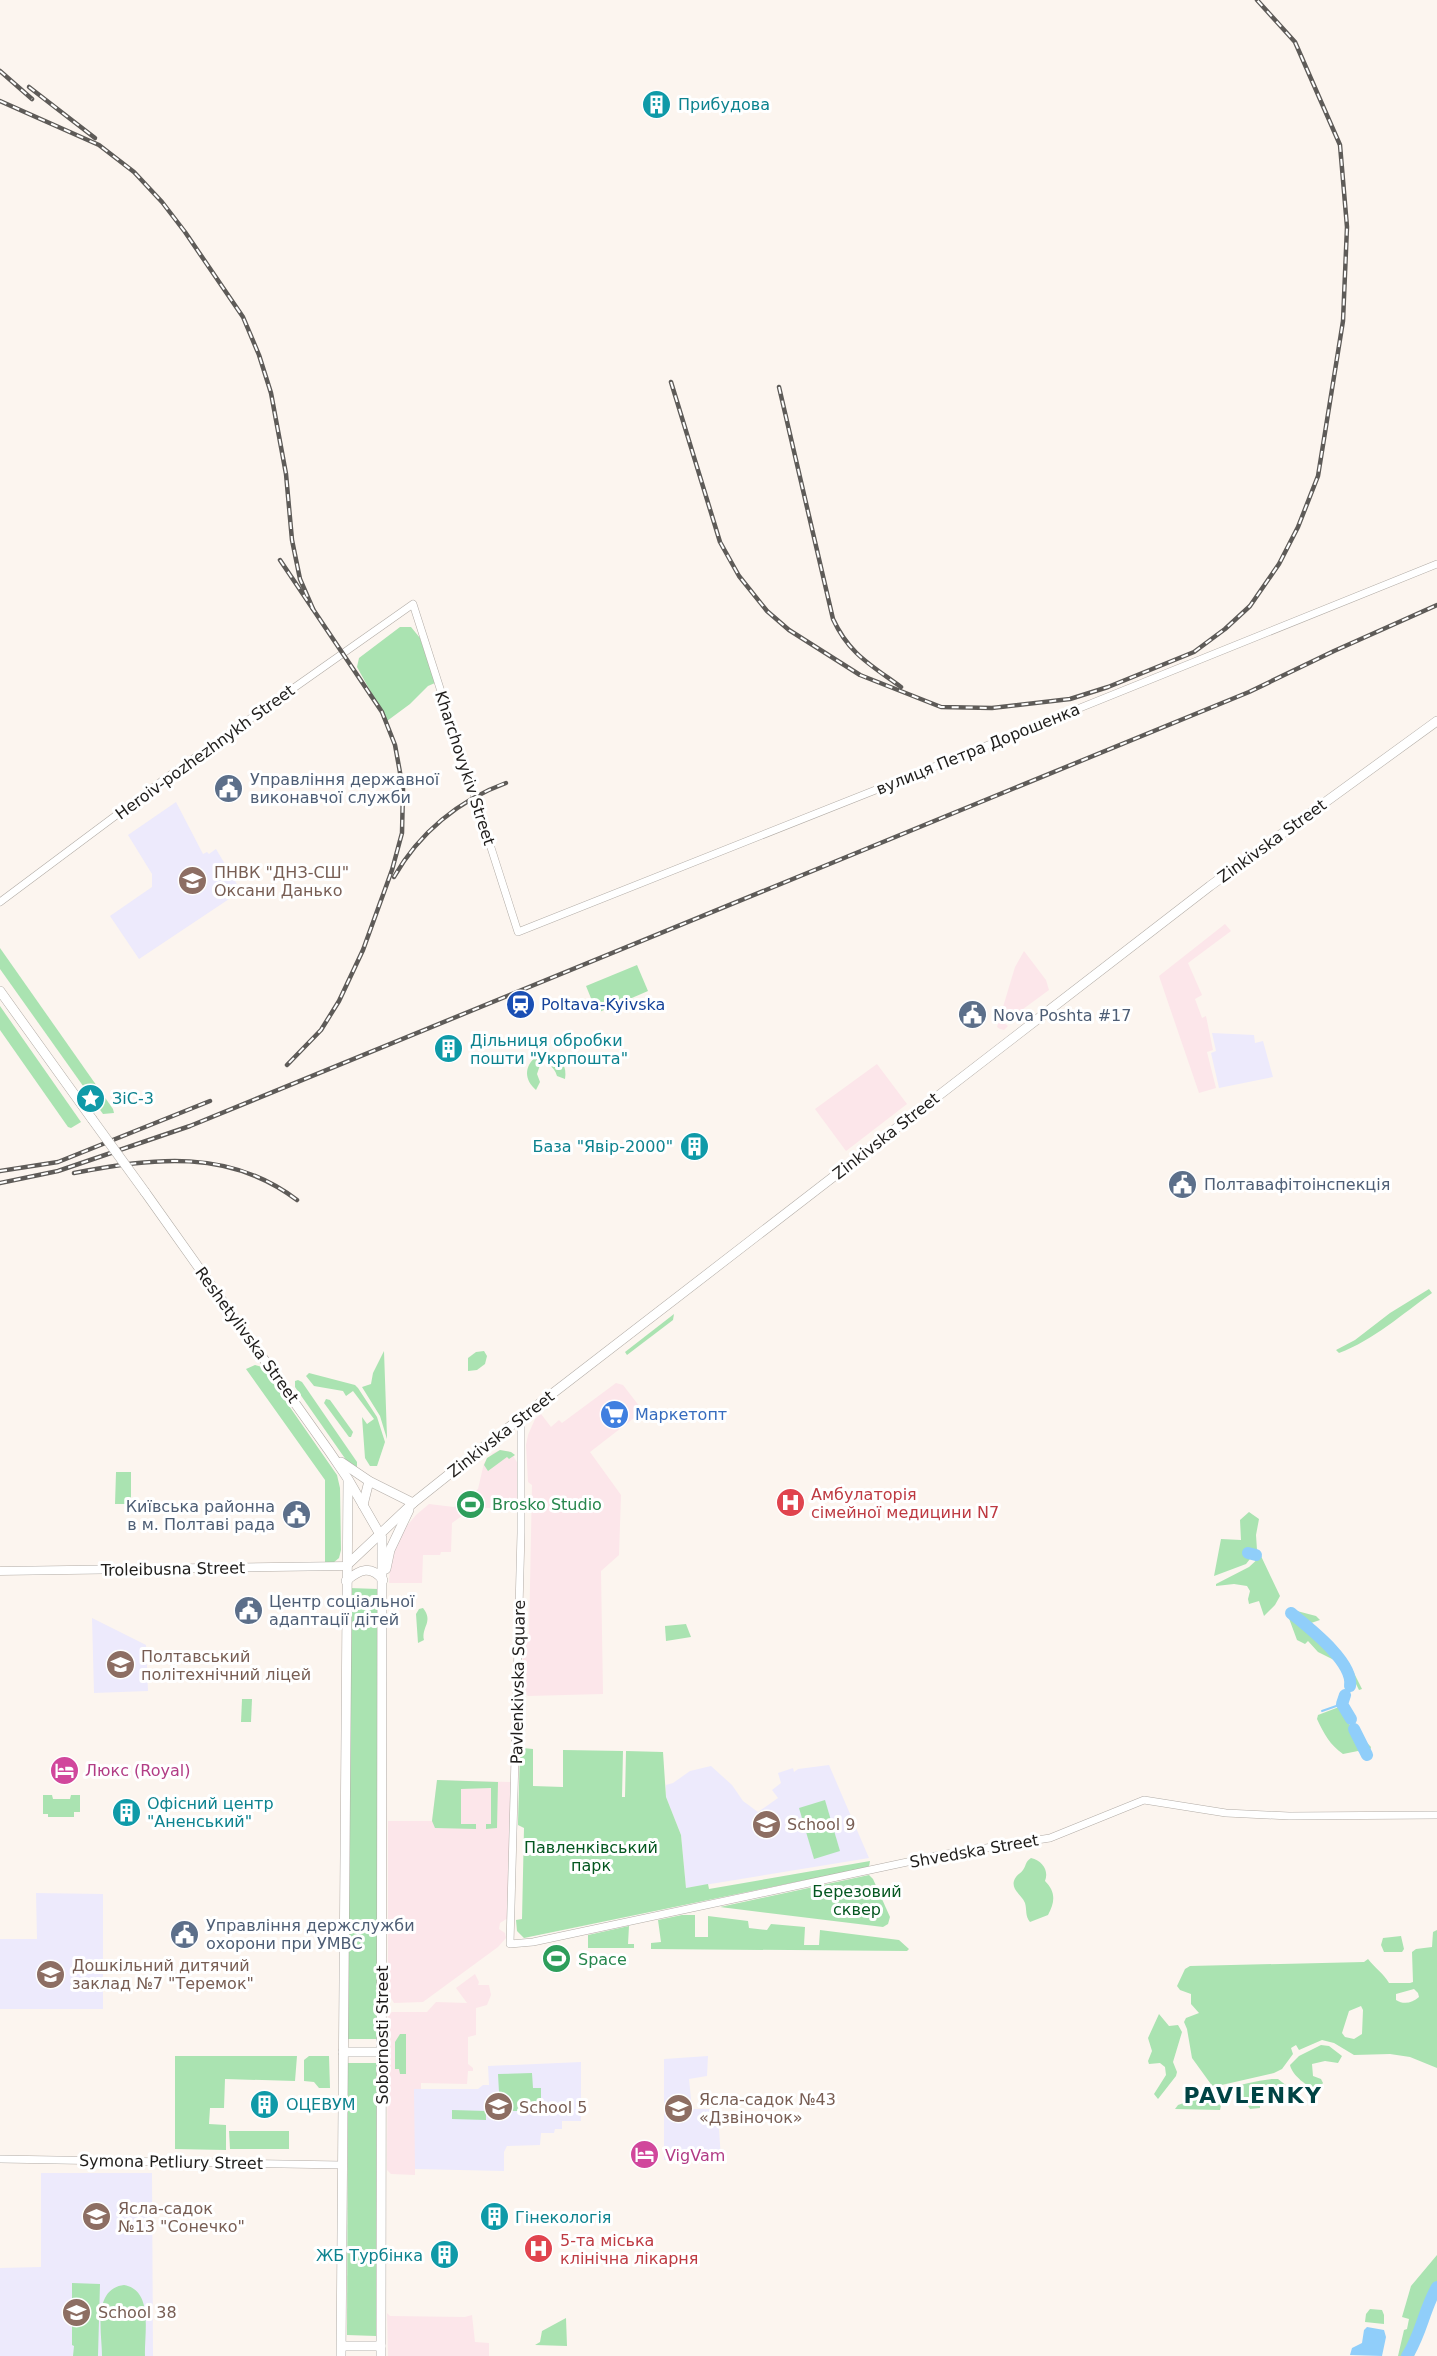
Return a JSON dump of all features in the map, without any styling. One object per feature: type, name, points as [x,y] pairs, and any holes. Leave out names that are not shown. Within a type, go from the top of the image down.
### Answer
[{"type":"main road","name":"Zinkivska Street","points":[[346,1566],[413,1503],[521,1419],[1210,886],[1437,721]]},
{"type":"main road","name":"Reshetylivska Street","points":[[0,992],[329,1450],[380,1534]]},
{"type":"main road","points":[[329,1450],[348,1468],[413,1503],[390,1550],[383,1580]]},
{"type":"main road","points":[[348,1479],[342,2351],[381,2351]]},
{"type":"main road","points":[[363,1505],[369,1481]]},
{"type":"main road","name":"Sobornosti Street","points":[[380,1534],[383,1580],[381,2351]]},
{"type":"main road","name":"Troleibusna Street","points":[[0,1571],[346,1566]]},
{"type":"main road","points":[[346,1581],[358,1571],[368,1569],[377,1573],[383,1580]]},
{"type":"main road","points":[[343,2052],[382,2052]]},
{"type":"street","name":"вулиця Петра Дорошенка","points":[[518,932],[1437,564]]},
{"type":"street","name":"Kharchovykiv Street","points":[[412,604],[518,932]]},
{"type":"street","name":"Heroiv-pozhezhnykh Street","points":[[0,902],[166,778],[412,604]]},
{"type":"street","name":"Pavlenkivska Square","points":[[510,1944],[515,1826],[521,1419]]},
{"type":"street","name":"Shvedska Street","points":[[510,1944],[533,1942],[939,1855],[1050,1838],[1144,1800],[1226,1814],[1437,1815]]},
{"type":"street","name":"Symona Petliury Street","points":[[0,2159],[342,2165]]},
{"type":"shaded area","name":"ПНВК \"ДНЗ-СШ\" Оксани Данько","points":[[176,802],[203,854],[207,852],[209,854],[216,849],[241,891],[139,959],[110,916],[152,887],[152,874],[128,835]]},
{"type":"shaded area","points":[[1225,924],[1231,931],[1188,963],[1202,995],[1195,999],[1202,1018],[1206,1016],[1213,1050],[1207,1052],[1216,1088],[1199,1093],[1159,976]]},
{"type":"shaded area","points":[[1024,951],[1046,980],[1049,990],[1004,1023],[1008,1026],[1004,1030],[1000,1029],[997,1027],[1015,967]]},
{"type":"shaded area","points":[[1212,1033],[1254,1035],[1255,1043],[1263,1041],[1273,1077],[1219,1088],[1211,1053],[1216,1051]]},
{"type":"shaded area","points":[[877,1064],[907,1104],[846,1151],[815,1109]]},
{"type":"shaded area","points":[[616,1383],[623,1385],[643,1411],[590,1452],[621,1495],[619,1555],[601,1571],[603,1694],[528,1696],[522,1691],[523,1645],[529,1636],[532,1485],[528,1482],[526,1445],[528,1435],[535,1419],[541,1414],[551,1427],[559,1420],[562,1423]]},
{"type":"shaded area","points":[[500,1450],[511,1452],[518,1464],[518,1503],[512,1502],[511,1508],[473,1508],[452,1523],[451,1552],[441,1552],[440,1555],[423,1555],[422,1583],[389,1583],[391,1553],[400,1534],[429,1504],[454,1507],[478,1489],[484,1463],[493,1453]]},
{"type":"shaded area","name":"Полтавський політехнічний ліцей","points":[[92,1618],[146,1645],[148,1691],[94,1693]]},
{"type":"shaded area","name":"School 9","points":[[829,1765],[869,1858],[686,1888],[681,1835],[666,1797],[666,1785],[690,1771],[711,1766],[732,1785],[743,1801],[758,1812],[778,1798],[772,1790],[781,1783],[778,1773],[793,1768],[794,1772],[798,1769]]},
{"type":"shaded area","points":[[437,1780],[512,1782],[508,1918],[500,1923],[499,1929],[505,1933],[506,1938],[498,1947],[423,2002],[394,2003],[388,1993],[388,1821],[432,1821]]},
{"type":"shaded area","name":"Дошкільний дитячий заклад №7 \"Теремок\"","points":[[36,1893],[103,1894],[103,2009],[0,2009],[0,1939],[37,1939]]},
{"type":"shaded area","points":[[475,1974],[478,1985],[489,1985],[491,1995],[487,2005],[476,2008],[476,2035],[468,2037],[468,2064],[473,2071],[468,2071],[467,2084],[421,2083],[421,2089],[415,2089],[415,2175],[391,2174],[387,2170],[388,2015],[392,2012],[427,2012],[436,2002],[467,2003],[456,1988]]},
{"type":"shaded area","name":"Ясла-садок №43 «Дзвіночок»","points":[[708,2056],[707,2076],[689,2079],[692,2109],[714,2109],[715,2114],[718,2114],[721,2159],[664,2160],[664,2059]]},
{"type":"shaded area","name":"School 5","points":[[581,2062],[581,2121],[562,2121],[562,2129],[555,2129],[554,2133],[541,2133],[540,2145],[507,2146],[504,2152],[504,2171],[415,2169],[414,2089],[478,2089],[483,2085],[489,2085],[488,2066]]},
{"type":"shaded area","points":[[41,2173],[152,2173],[153,2356],[0,2356],[0,2268],[41,2267]]},
{"type":"shaded area","points":[[387,2313],[390,2316],[465,2317],[472,2315],[475,2342],[489,2343],[489,2356],[388,2356]]},
{"type":"green space","points":[[400,627],[411,627],[420,638],[435,683],[428,686],[410,704],[387,721],[357,667],[359,658]]},
{"type":"green space","points":[[0,948],[114,1113],[103,1114],[0,969]]},
{"type":"green space","points":[[637,965],[648,991],[597,1013],[586,986]]},
{"type":"green space","points":[[0,1006],[81,1122],[71,1128],[68,1127],[0,1030]]},
{"type":"green space","points":[[550,1054],[563,1063],[565,1079],[557,1076],[554,1069],[540,1055]]},
{"type":"green space","points":[[536,1057],[540,1065],[537,1074],[540,1082],[536,1090],[529,1082],[527,1073],[529,1065]]},
{"type":"green space","points":[[1429,1289],[1432,1293],[1376,1334],[1352,1348],[1339,1353],[1336,1350],[1355,1340],[1390,1313]]},
{"type":"green space","points":[[674,1314],[673,1320],[627,1355],[625,1352]]},
{"type":"green space","points":[[384,1351],[387,1439],[380,1416],[362,1387],[371,1384],[373,1373]]},
{"type":"green space","points":[[484,1351],[487,1356],[485,1364],[477,1370],[468,1371],[468,1358],[476,1352]]},
{"type":"green space","points":[[255,1365],[262,1367],[337,1475],[340,1488],[341,1550],[339,1558],[333,1563],[325,1563],[325,1480],[246,1369]]},
{"type":"green space","points":[[309,1373],[355,1385],[358,1388],[377,1417],[385,1442],[377,1466],[370,1466],[365,1458],[362,1417],[367,1424],[374,1419],[353,1391],[346,1396],[343,1391],[314,1386],[306,1376]]},
{"type":"green space","points":[[295,1381],[302,1382],[357,1462],[357,1467],[351,1467],[295,1387]]},
{"type":"green space","points":[[326,1399],[330,1400],[353,1432],[351,1437],[324,1403]]},
{"type":"green space","points":[[500,1450],[515,1455],[509,1459],[507,1457],[488,1471],[484,1465],[487,1458]]},
{"type":"green space","points":[[116,1472],[131,1472],[131,1504],[115,1504]]},
{"type":"green space","points":[[1249,1512],[1259,1519],[1256,1535],[1257,1550],[1246,1564],[1214,1576],[1221,1539],[1241,1540],[1240,1520]]},
{"type":"green space","points":[[1261,1556],[1280,1596],[1264,1616],[1259,1601],[1249,1604],[1250,1591],[1247,1586],[1234,1584],[1216,1586],[1249,1567]]},
{"type":"green space","points":[[349,1588],[378,1589],[378,2039],[348,2039]]},
{"type":"green space","points":[[423,1608],[427,1621],[424,1640],[418,1643],[416,1614],[419,1609]]},
{"type":"green space","points":[[1297,1611],[1316,1616],[1320,1620],[1311,1623],[1353,1671],[1362,1689],[1359,1690],[1355,1682],[1349,1680],[1338,1662],[1318,1652],[1308,1641],[1305,1644],[1297,1640],[1287,1613]]},
{"type":"green space","points":[[686,1624],[691,1637],[666,1641],[665,1626]]},
{"type":"green space","points":[[242,1699],[252,1699],[251,1722],[241,1722]]},
{"type":"green space","points":[[1340,1702],[1343,1702],[1351,1716],[1348,1723],[1371,1747],[1366,1756],[1358,1751],[1343,1754],[1338,1751],[1317,1719],[1318,1715],[1339,1707]]},
{"type":"green space","name":"Павленківський парк","points":[[533,1749],[533,1786],[563,1787],[563,1750],[623,1751],[622,1797],[625,1797],[626,1751],[663,1752],[666,1797],[681,1835],[686,1888],[708,1884],[709,1889],[870,1861],[869,1867],[524,1938],[517,1931],[516,1920],[522,1919],[524,1828],[518,1825],[518,1822],[520,1750]]},
{"type":"green space","points":[[437,1780],[498,1782],[497,1828],[486,1829],[486,1824],[491,1824],[491,1788],[461,1789],[461,1824],[476,1824],[476,1829],[435,1828],[432,1821]]},
{"type":"green space","points":[[43,1795],[52,1795],[53,1799],[70,1799],[71,1795],[80,1795],[80,1812],[74,1812],[74,1817],[48,1817],[48,1814],[43,1814]]},
{"type":"green space","points":[[825,1800],[840,1851],[814,1859],[799,1808]]},
{"type":"green space","points":[[1031,1858],[1039,1861],[1044,1867],[1045,1881],[1053,1897],[1048,1915],[1030,1922],[1025,1903],[1016,1891],[1014,1881]]},
{"type":"green space","name":"Березовий сквер","points":[[869,1875],[890,1917],[888,1924],[883,1927],[720,1907]]},
{"type":"green space","points":[[695,1915],[695,1937],[708,1937],[708,1916],[748,1921],[749,1928],[767,1930],[771,1924],[805,1927],[804,1945],[819,1945],[820,1930],[899,1940],[909,1949],[907,1951],[651,1949],[651,1943],[661,1942],[658,1920]]},
{"type":"green space","points":[[629,1926],[628,1944],[634,1944],[634,1948],[588,1948],[588,1935]]},
{"type":"green space","points":[[1437,1930],[1437,2068],[1410,2057],[1390,2054],[1354,2055],[1334,2043],[1322,2040],[1299,2050],[1296,2045],[1291,2048],[1293,2054],[1282,2069],[1274,2073],[1213,2087],[1192,2058],[1184,2022],[1186,2018],[1199,2013],[1191,2004],[1191,1994],[1180,1990],[1177,1986],[1185,1969],[1190,1966],[1364,1962],[1368,1959],[1389,1983],[1410,1983],[1413,1982],[1412,1952],[1416,1949],[1432,1947],[1433,1932]],"holes":[[[1414,1989],[1419,1997],[1416,1999],[1405,2003],[1396,2000],[1396,1994]],[[1361,2006],[1363,2010],[1362,2034],[1354,2039],[1345,2037],[1342,2033],[1349,2011]]]},
{"type":"green space","points":[[1401,1936],[1404,1949],[1402,1952],[1384,1952],[1381,1945],[1383,1938]]},
{"type":"green space","points":[[1159,2014],[1169,2026],[1178,2025],[1182,2032],[1173,2062],[1177,2072],[1176,2076],[1158,2099],[1154,2094],[1166,2075],[1165,2067],[1160,2063],[1149,2064],[1152,2051],[1148,2038]]},
{"type":"green space","points":[[400,2034],[406,2034],[406,2074],[400,2074],[399,2069],[395,2069],[395,2042]]},
{"type":"green space","points":[[1321,2045],[1329,2046],[1342,2056],[1338,2063],[1325,2061],[1312,2064],[1313,2076],[1321,2079],[1323,2083],[1318,2090],[1301,2080],[1290,2065],[1299,2056]]},
{"type":"green space","points":[[175,2056],[297,2056],[295,2081],[225,2079],[224,2108],[210,2108],[209,2124],[226,2125],[226,2150],[175,2149]]},
{"type":"green space","points":[[309,2056],[329,2056],[330,2088],[319,2088],[314,2082],[304,2081],[304,2060]]},
{"type":"green space","points":[[348,2063],[378,2063],[376,2336],[347,2335]]},
{"type":"green space","points":[[532,2073],[533,2088],[541,2088],[541,2111],[500,2111],[498,2074]]},
{"type":"green space","points":[[1278,2079],[1291,2089],[1292,2098],[1286,2101],[1280,2094],[1269,2094],[1260,2098],[1260,2108],[1250,2109],[1243,2098],[1237,2094],[1223,2097],[1220,2110],[1175,2109],[1178,2105],[1224,2089]]},
{"type":"green space","points":[[452,2110],[486,2111],[486,2120],[452,2119]]},
{"type":"green space","points":[[229,2131],[289,2131],[289,2149],[230,2149]]},
{"type":"green space","points":[[1437,2255],[1437,2296],[1414,2356],[1398,2356],[1409,2319],[1402,2317],[1411,2286]]},
{"type":"green space","points":[[72,2283],[100,2284],[98,2356],[73,2356]]},
{"type":"green space","points":[[124,2285],[140,2295],[144,2304],[145,2356],[102,2356],[101,2313],[103,2303],[114,2288]]},
{"type":"green space","points":[[1370,2309],[1382,2310],[1384,2324],[1365,2322],[1366,2314]]},
{"type":"green space","points":[[566,2318],[567,2346],[535,2345],[540,2342],[542,2331]]},
{"type":"water","points":[[1367,2327],[1384,2330],[1386,2337],[1382,2356],[1350,2355],[1352,2348],[1362,2343],[1364,2330]]},
{"type":"waterway","points":[[1248,1553],[1256,1555]]},
{"type":"waterway","points":[[1291,1613],[1338,1656],[1345,1666],[1350,1686]]},
{"type":"waterway","points":[[1345,1695],[1342,1704],[1351,1719]]},
{"type":"waterway","points":[[1322,1711],[1342,1704]]},
{"type":"waterway","points":[[1354,1729],[1367,1755]]},
{"type":"waterway","points":[[1407,2356],[1437,2287]]},
{"type":"railway","points":[[671,382],[720,542],[739,576],[767,611],[789,630],[860,675],[941,707],[992,708],[1070,699],[1108,687],[1194,652],[1225,629],[1250,606],[1279,564],[1298,527],[1318,476],[1343,321],[1347,227],[1340,145],[1295,42],[1257,0]]},
{"type":"railway","points":[[0,71],[32,99]]},
{"type":"railway","points":[[29,87],[95,138]]},
{"type":"railway","points":[[0,101],[99,145],[134,172],[162,202],[185,232],[243,317],[259,355],[271,393],[286,474],[292,540],[300,579],[313,609]]},
{"type":"railway","points":[[779,387],[833,619],[854,650],[901,687]]},
{"type":"railway","points":[[280,560],[382,712],[395,745],[403,789],[402,833],[392,870],[363,950],[339,1001],[321,1030],[287,1065]]},
{"type":"railway","points":[[0,1183],[58,1171],[190,1126],[1249,692],[1437,605]]},
{"type":"railway","points":[[394,877],[415,846],[442,820],[472,799],[506,783]]},
{"type":"railway","points":[[0,1171],[58,1162],[210,1101]]},
{"type":"railway","points":[[74,1173],[133,1164],[190,1161],[244,1172],[271,1183],[297,1200]]},
{"type":"place","name":"Прибудова","points":[[657,104]]},
{"type":"place","name":"Управління державної виконавчої служби","points":[[229,788]]},
{"type":"place","name":"ПНВК \"ДНЗ-СШ\" Оксани Данько","points":[[193,881]]},
{"type":"place","name":"Poltava-Kyivska","points":[[520,1004]]},
{"type":"place","name":"Nova Poshta #17","points":[[972,1015]]},
{"type":"place","name":"Дільниця обробки пошти \"Укрпошта\"","points":[[449,1049]]},
{"type":"place","name":"ЗіС-3","points":[[91,1098]]},
{"type":"place","name":"База \"Явір-2000\"","points":[[694,1146]]},
{"type":"place","name":"Полтавафітоінспекція","points":[[1183,1184]]},
{"type":"place","name":"Маркетопт","points":[[614,1414]]},
{"type":"place","name":"Амбулаторія сімейної медицини N7","points":[[790,1503]]},
{"type":"place","name":"Brosko Studio","points":[[471,1504]]},
{"type":"place","name":"Київська районна в м. Полтаві рада","points":[[296,1515]]},
{"type":"place","name":"Центр соціальної адаптації дітей","points":[[248,1610]]},
{"type":"place","name":"Полтавський політехнічний ліцей","points":[[120,1665]]},
{"type":"place","name":"Люкс (Royal)","points":[[64,1770]]},
{"type":"place","name":"Офісний центр \"Аненський\"","points":[[126,1812]]},
{"type":"place","name":"School 9","points":[[766,1824]]},
{"type":"place","name":"Управління держслужби охорони при УМВС","points":[[185,1934]]},
{"type":"place","name":"Space","points":[[557,1959]]},
{"type":"place","name":"Дошкільний дитячий заклад №7 \"Теремок\"","points":[[51,1974]]},
{"type":"place","name":"ОЦЕВУМ","points":[[265,2104]]},
{"type":"place","name":"School 5","points":[[498,2107]]},
{"type":"place","name":"Ясла-садок №43 «Дзвіночок»","points":[[678,2108]]},
{"type":"place","name":"VigVam","points":[[644,2155]]},
{"type":"place","name":"Ясла-садок №13 \"Сонечко\"","points":[[97,2217]]},
{"type":"place","name":"Гінекологія","points":[[494,2217]]},
{"type":"place","name":"5-та міська клінічна лікарня","points":[[539,2249]]},
{"type":"place","name":"ЖБ Турбінка","points":[[444,2255]]},
{"type":"place","name":"School 38","points":[[77,2312]]},
{"type":"district","name":"PAVLENKY","points":[[1253,2095]]}]
